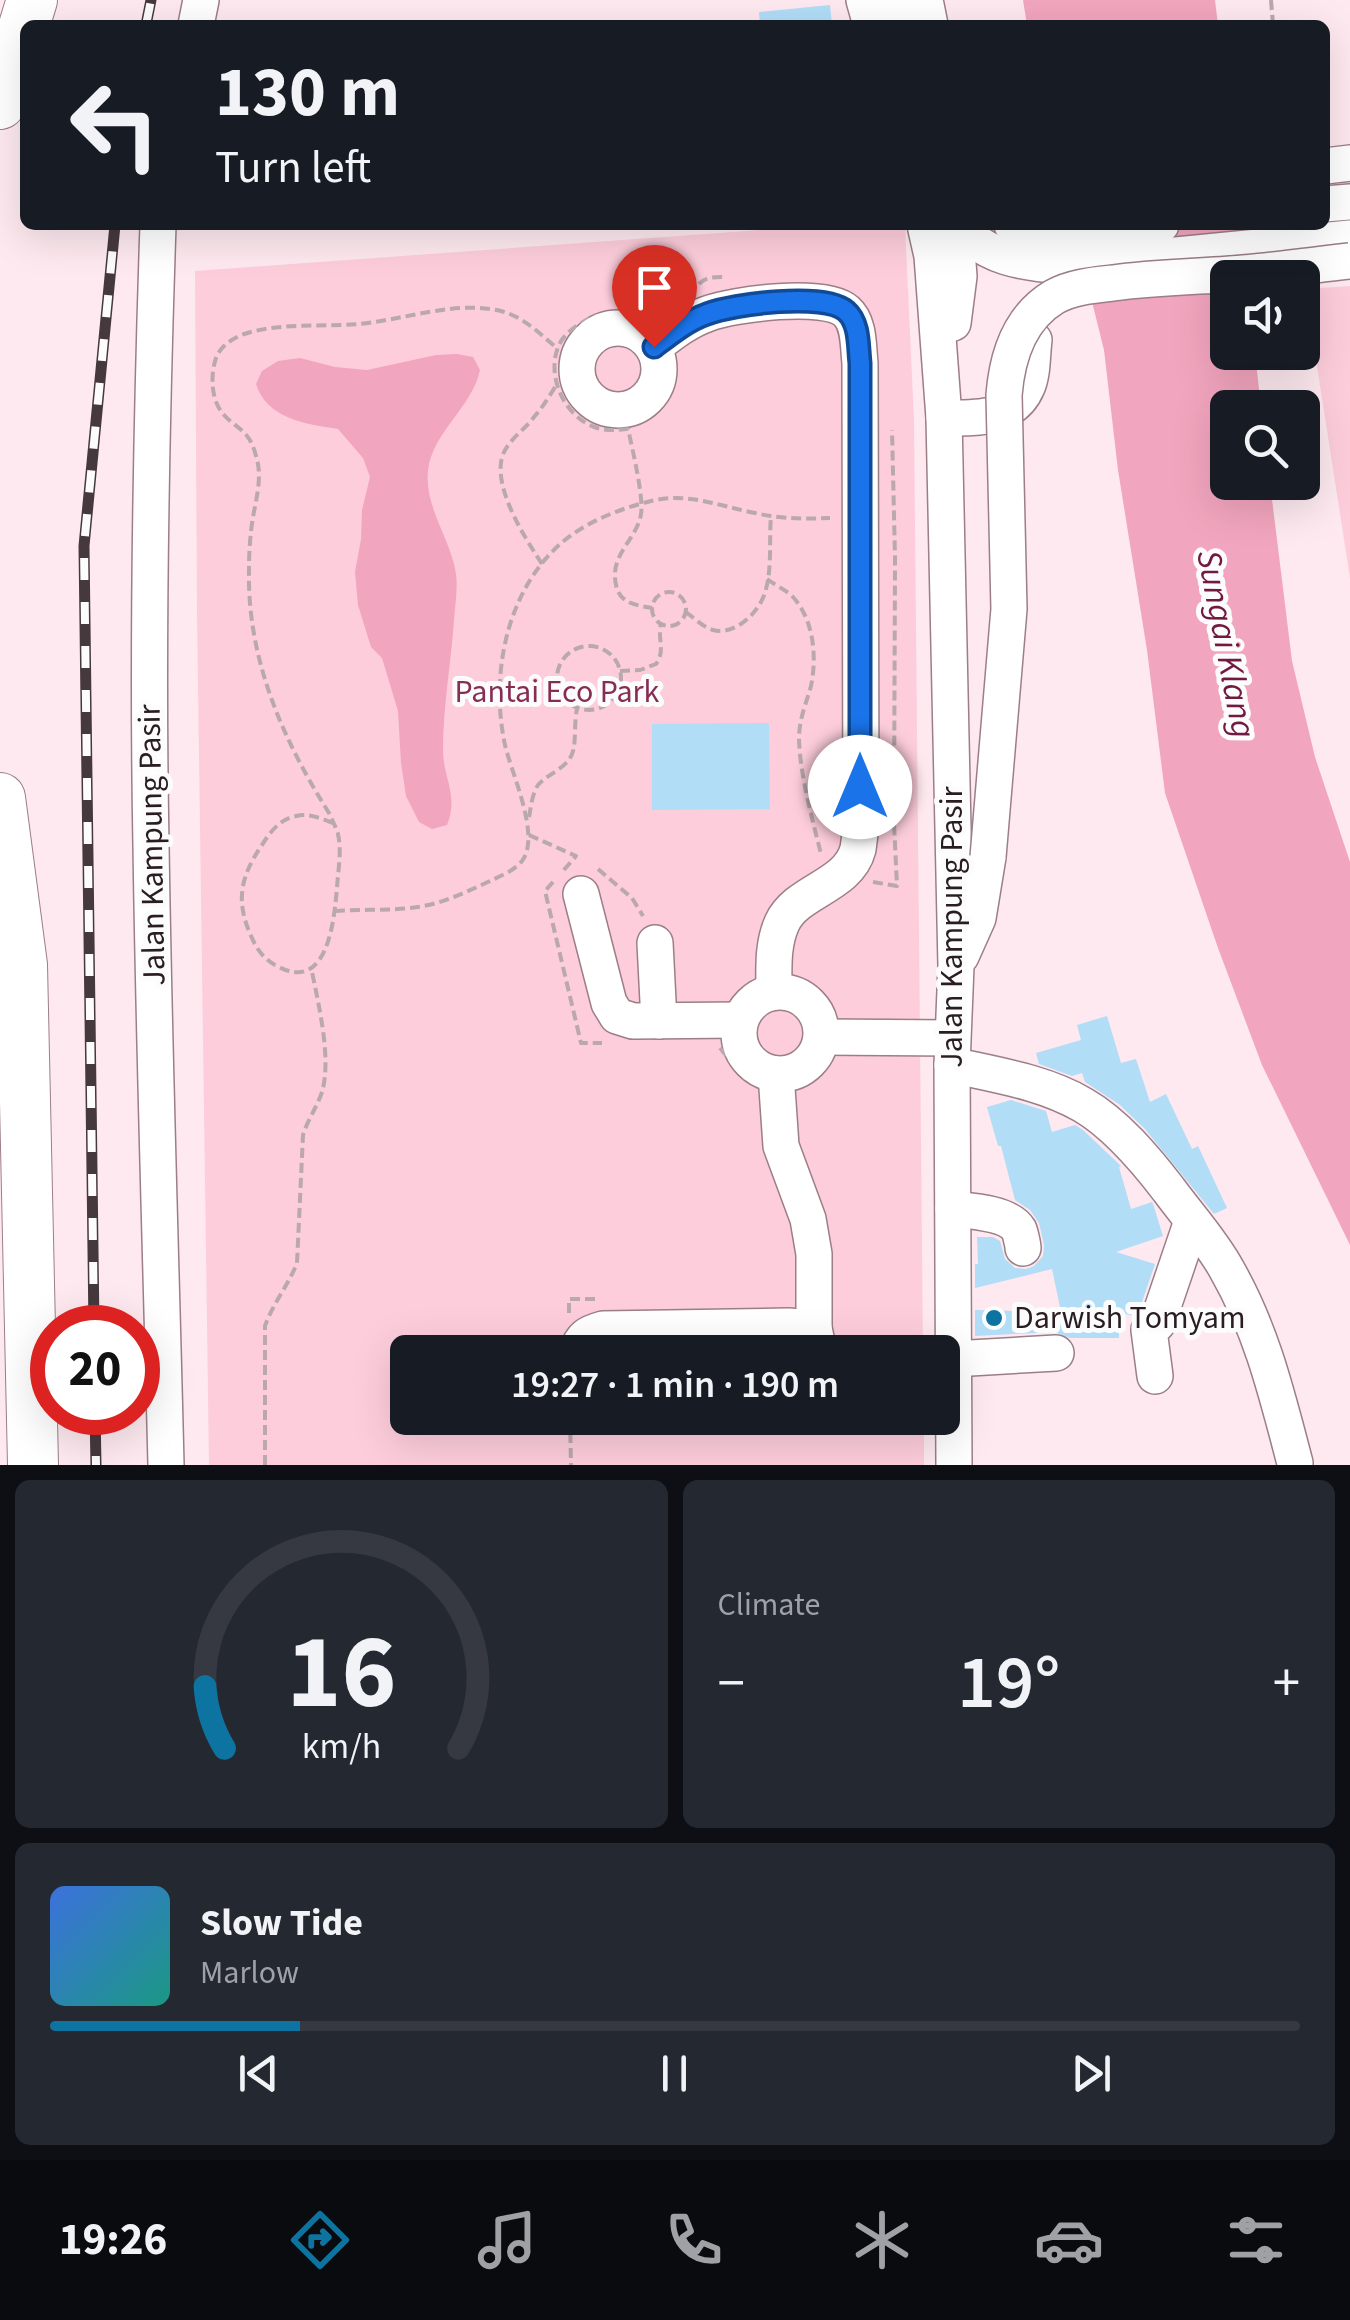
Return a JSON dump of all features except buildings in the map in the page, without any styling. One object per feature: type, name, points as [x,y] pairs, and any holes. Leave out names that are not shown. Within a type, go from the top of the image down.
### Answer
[{"type":"highway","points":[[0,104],[20,39]]},
{"type":"highway","points":[[0,798],[22,965],[34,1465]]},
{"type":"street","name":"Jalan Kampung Pasir","points":[[158,230],[151,481],[150,826],[166,1465]]},
{"type":"street","points":[[926,230],[932,256],[944,403]]},
{"type":"street","points":[[944,403],[959,276],[957,230]]},
{"type":"street","points":[[962,230],[998,255],[1026,263],[1062,266],[1350,238]]},
{"type":"street","points":[[1027,230],[1045,236],[1124,230]]},
{"type":"street","points":[[1104,261],[1145,279]]},
{"type":"street","points":[[956,966],[978,918],[988,857],[1009,609],[1004,396],[1006,367],[1014,344],[1026,323],[1054,297],[1089,286],[1350,261]]},
{"type":"street","points":[[654,347],[683,325],[724,308],[806,300],[844,308],[854,320],[858,335],[857,851],[838,878],[792,908],[782,922],[776,940],[774,992]]},
{"type":"street","points":[[944,403],[982,418],[1015,407],[1029,385],[1034,340]]},
{"type":"street","name":"Jalan Kampung Pasir","points":[[944,403],[956,966],[952,1052],[953,1335]]},
{"type":"street","points":[[586,879],[612,1010],[624,1020],[659,1021],[738,1034],[746,1058],[765,1083],[781,1146],[808,1219],[814,1254],[817,1335]]},
{"type":"street","points":[[655,943],[659,1021]]},
{"type":"street","points":[[727,1032],[755,1000],[774,992],[793,993],[814,1010],[822,1037],[818,1051],[797,1071],[765,1083]]},
{"type":"street","points":[[822,1037],[952,1052],[1084,1105],[1128,1140],[1226,1266],[1266,1354],[1295,1463]]},
{"type":"street","points":[[953,1209],[1010,1222],[1018,1228],[1024,1248]]},
{"type":"street","points":[[1155,1376],[1149,1330],[1156,1324],[1192,1221]]},
{"type":"street","points":[[586,1335],[603,1328],[788,1326],[807,1335]]},
{"type":"street","points":[[960,1359],[1056,1353]]},
{"type":"street","name":"Jalan Kampung Pasir","points":[[954,1435],[954,1465]]},
{"type":"path","points":[[696,288],[703,280],[729,276]]},
{"type":"path","points":[[333,823],[312,815],[286,819],[272,830],[242,884],[240,904],[244,922],[264,957],[278,967],[296,972],[311,968],[322,959],[335,911],[340,852],[333,823],[285,737],[261,665],[248,582],[259,470],[248,436],[215,403],[214,362],[218,351],[233,339],[270,328],[358,324],[474,308],[504,312],[524,320],[558,348]]},
{"type":"path","points":[[652,311],[592,317],[574,327],[560,341],[554,377],[562,398],[575,415],[593,427],[628,429],[642,514],[618,557],[614,574],[621,598],[652,608]]},
{"type":"path","points":[[542,564],[512,512],[500,480],[501,459],[557,384]]},
{"type":"path","points":[[767,579],[792,596],[805,615],[813,640],[814,667],[800,715],[799,741],[824,861],[838,878],[897,886],[892,426]]},
{"type":"path","points":[[335,911],[416,908],[450,899],[506,874],[522,862],[530,842],[528,822],[504,742],[500,706],[504,642],[529,580],[552,552],[588,524],[641,504],[689,497],[794,520],[860,516]]},
{"type":"path","points":[[686,612],[706,627],[726,632],[751,615],[762,600],[767,579],[771,516]]},
{"type":"path","points":[[672,592],[685,602],[686,612],[676,625],[660,624],[652,608],[657,598],[672,592]]},
{"type":"path","points":[[620,672],[656,664],[662,650],[660,624]]},
{"type":"path","points":[[584,646],[606,650],[620,672],[620,687],[608,704],[588,710],[568,703],[556,685],[556,674],[565,655],[584,646]]},
{"type":"path","points":[[528,822],[539,783],[565,764],[573,752],[577,708]]},
{"type":"path","points":[[529,834],[576,856],[544,891],[581,1043],[616,1042]]},
{"type":"path","points":[[586,879],[604,872],[632,898],[655,943]]},
{"type":"path","points":[[265,1465],[266,1326],[272,1306],[291,1280],[297,1263],[304,1135],[308,1117],[322,1091],[325,1072],[322,1026],[311,968]]},
{"type":"path","points":[[727,1032],[727,1055],[765,1083]]},
{"type":"path","points":[[569,1317],[568,1299],[608,1299]]},
{"type":"path","points":[[570,1435],[571,1465]]},
{"type":"green space","name":"Pantai Eco Park","points":[[761,230],[905,230],[914,420],[923,1335],[390,1335],[390,1435],[924,1435],[924,1465],[209,1465],[195,271]]},
{"type":"green space","points":[[1350,286],[1350,578],[1318,370],[1320,288]]},
{"type":"water","points":[[1023,0],[1215,0],[1217,20],[1026,20]]},
{"type":"water","name":"Sungai Klang","points":[[1074,230],[1243,230],[1246,260],[1210,260],[1210,370],[1257,370],[1259,390],[1210,390],[1210,500],[1272,500],[1292,661],[1315,757],[1350,862],[1350,1245],[1262,1065],[1165,793],[1104,350]]},
{"type":"water","points":[[457,354],[473,357],[480,370],[476,384],[437,444],[428,471],[430,497],[453,561],[457,585],[443,734],[450,815],[447,825],[432,829],[419,822],[406,796],[398,711],[382,658],[371,647],[358,605],[355,572],[370,477],[363,458],[338,429],[301,422],[278,412],[261,396],[256,384],[262,371],[278,361],[300,358],[367,370]]},
{"type":"railway","points":[[147,20],[151,0]]},
{"type":"railway","points":[[94,1305],[84,546],[115,230]]},
{"type":"railway","points":[[95,1435],[96,1465]]},
{"type":"place","name":"Darwish Tomyam","points":[[994,1318]]},
{"type":"route","points":[[654,347],[683,325],[724,308],[806,300],[844,308],[854,320],[860,363],[860,787]]}]
